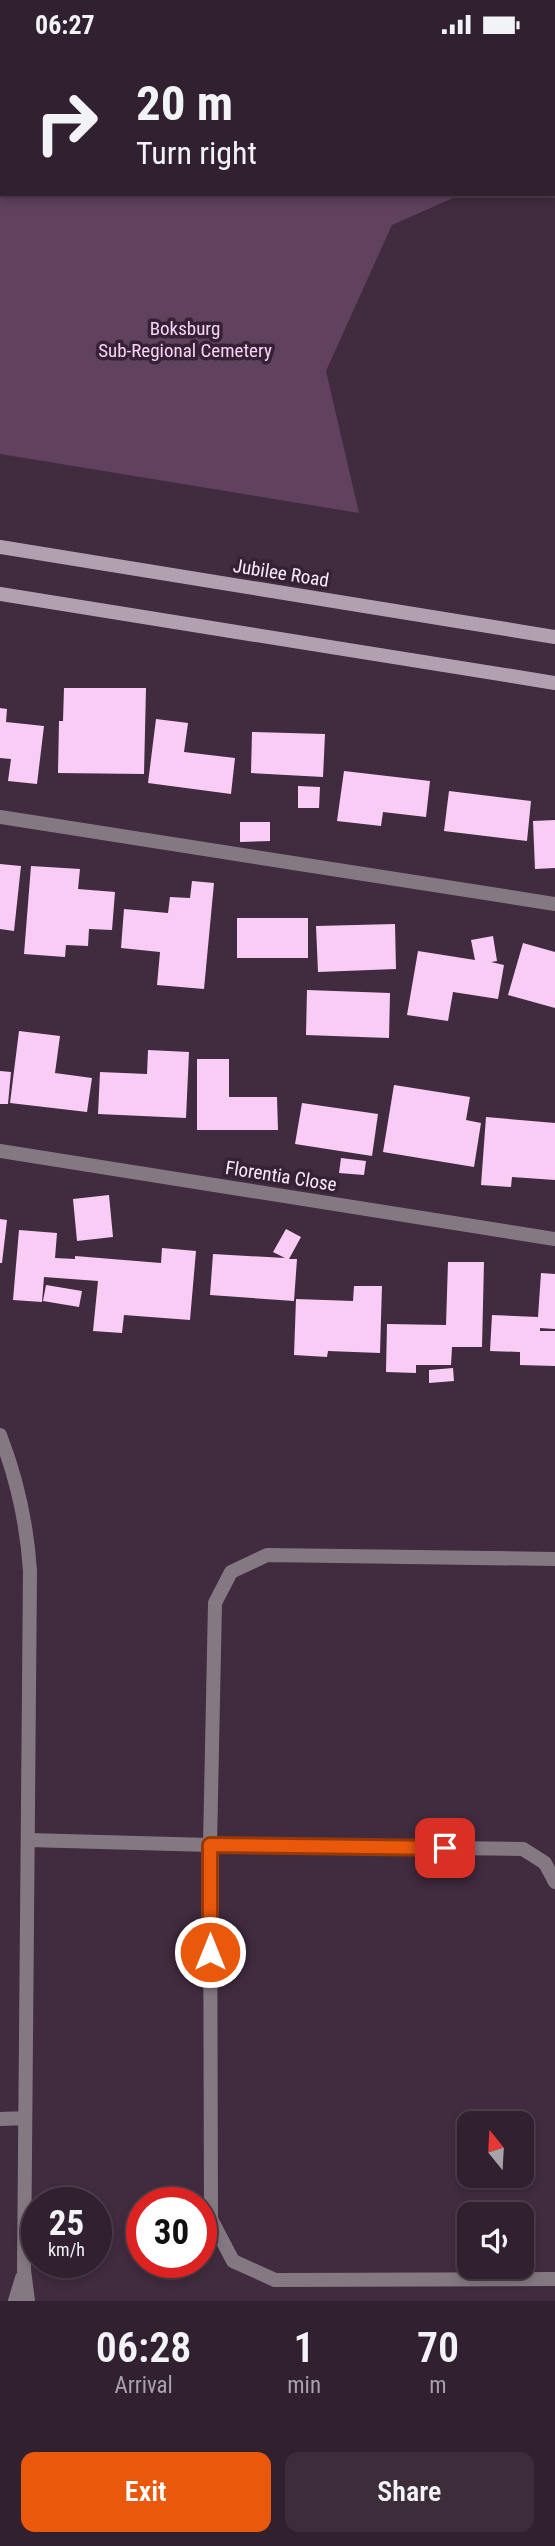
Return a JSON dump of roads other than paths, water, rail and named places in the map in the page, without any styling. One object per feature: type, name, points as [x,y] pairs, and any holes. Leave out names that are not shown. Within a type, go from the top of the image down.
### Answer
[{"type":"main road","name":"Jubilee Road","points":[[0,547],[555,637]]},
{"type":"main road","points":[[0,594],[555,683]]},
{"type":"street","points":[[0,817],[555,904]]},
{"type":"street","name":"Florentia Close","points":[[0,1151],[555,1239]]},
{"type":"street","points":[[0,1435],[17,1487],[28,1543],[30,1571],[25,2187]]},
{"type":"street","points":[[555,1559],[267,1555],[231,1572],[215,1603],[210,1845],[211,2219],[233,2261],[275,2280],[555,2279]]},
{"type":"street","points":[[28,1840],[523,1849],[545,1863],[555,1882]]},
{"type":"street","points":[[0,2119],[25,2118]]},
{"type":"street","points":[[15,2301],[22,2278]]},
{"type":"street","points":[[25,2278],[28,2301]]},
{"type":"park label","name":"Boksburg Sub-Regional Cemetery","points":[[185,339]]}]
